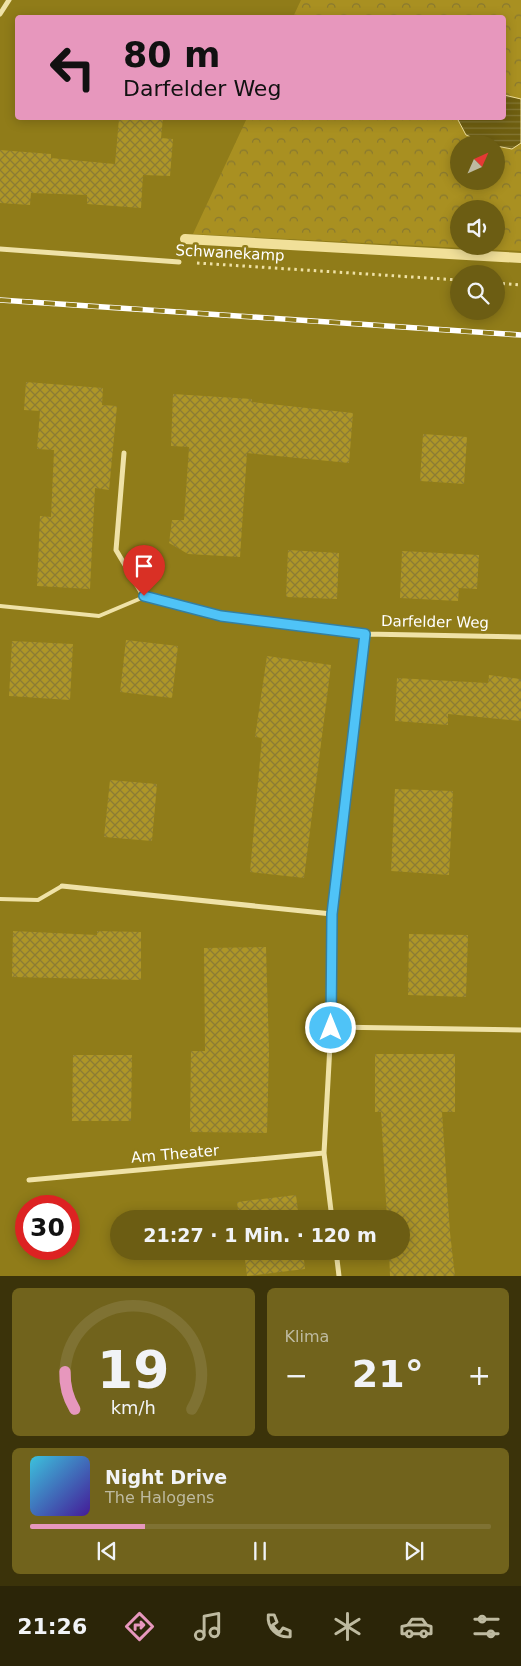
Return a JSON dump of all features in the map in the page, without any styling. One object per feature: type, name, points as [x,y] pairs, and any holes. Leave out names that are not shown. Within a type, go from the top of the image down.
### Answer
[{"type":"street","points":[[0,14],[9,0]]},
{"type":"street","name":"Schwanekamp","points":[[0,249],[180,262]]},
{"type":"street","points":[[124,453],[116,550],[144,596]]},
{"type":"street","name":"Darfelder Weg","points":[[144,596],[221,616],[365,634],[521,637]]},
{"type":"street","points":[[331,1210],[324,1153],[331,1028],[332,914],[365,634]]},
{"type":"street","points":[[62,886],[332,914]]},
{"type":"street","points":[[331,1028],[521,1030]]},
{"type":"street","name":"Am Theater","points":[[29,1180],[324,1153]]},
{"type":"street","points":[[337,1260],[339,1276]]},
{"type":"lane","points":[[0,606],[99,616],[144,596]]},
{"type":"lane","points":[[0,899],[38,900],[62,886]]},
{"type":"path","name":"Schwanekamp","points":[[180,262],[450,279]]},
{"type":"path","points":[[505,283],[521,284]]},
{"type":"green space","points":[[301,0],[521,0],[521,251],[505,250],[505,200],[450,200],[450,247],[193,234],[246,120],[506,120],[506,15],[294,15]]},
{"type":"shaded area","points":[[506,95],[521,99],[521,143],[512,149],[505,148],[505,135],[466,135],[458,120],[506,120]]},
{"type":"building","points":[[119,120],[163,120],[161,138],[173,139],[170,176],[143,175],[141,208],[87,204],[87,195],[31,193],[30,205],[0,203],[0,150],[51,154],[51,158],[115,164]]},
{"type":"building","points":[[26,382],[103,388],[102,405],[117,406],[109,490],[95,488],[90,589],[37,586],[40,516],[51,517],[54,450],[37,449],[40,411],[24,410]]},
{"type":"building","points":[[173,394],[252,399],[252,402],[353,413],[349,463],[247,453],[240,557],[188,554],[169,543],[172,520],[184,520],[189,447],[171,446]]},
{"type":"building","points":[[423,434],[467,437],[464,484],[420,481]]},
{"type":"building","points":[[288,550],[339,553],[337,599],[286,597]]},
{"type":"building","points":[[402,551],[479,555],[477,589],[459,588],[458,601],[400,598]]},
{"type":"building","points":[[126,640],[178,646],[172,698],[120,692]]},
{"type":"building","points":[[12,641],[73,644],[70,700],[9,696]]},
{"type":"building","points":[[267,656],[331,665],[304,878],[250,872],[262,738],[255,737]]},
{"type":"building","points":[[489,675],[521,679],[521,721],[448,714],[448,725],[395,721],[397,678],[488,683]]},
{"type":"building","points":[[110,780],[157,784],[152,841],[104,837]]},
{"type":"building","points":[[395,789],[453,791],[449,875],[391,871]]},
{"type":"building","points":[[13,931],[97,935],[97,931],[141,932],[141,980],[12,977]]},
{"type":"building","points":[[409,934],[468,935],[466,997],[408,995]]},
{"type":"building","points":[[266,947],[269,1052],[267,1133],[190,1132],[191,1051],[205,1051],[204,948]]},
{"type":"building","points":[[375,1054],[455,1054],[455,1112],[442,1112],[450,1233],[455,1276],[390,1276],[389,1260],[410,1260],[410,1210],[386,1210],[381,1112],[375,1112]]},
{"type":"building","points":[[73,1055],[132,1055],[131,1121],[72,1121]]},
{"type":"building","points":[[296,1195],[298,1210],[238,1210],[237,1202]]},
{"type":"building","points":[[245,1260],[304,1260],[305,1269],[247,1276]]},
{"type":"waterway","points":[[185,239],[521,258]]},
{"type":"railway","points":[[0,300],[521,335]]},
{"type":"route","points":[[144,596],[221,616],[365,634],[332,914],[331,1028]]}]
